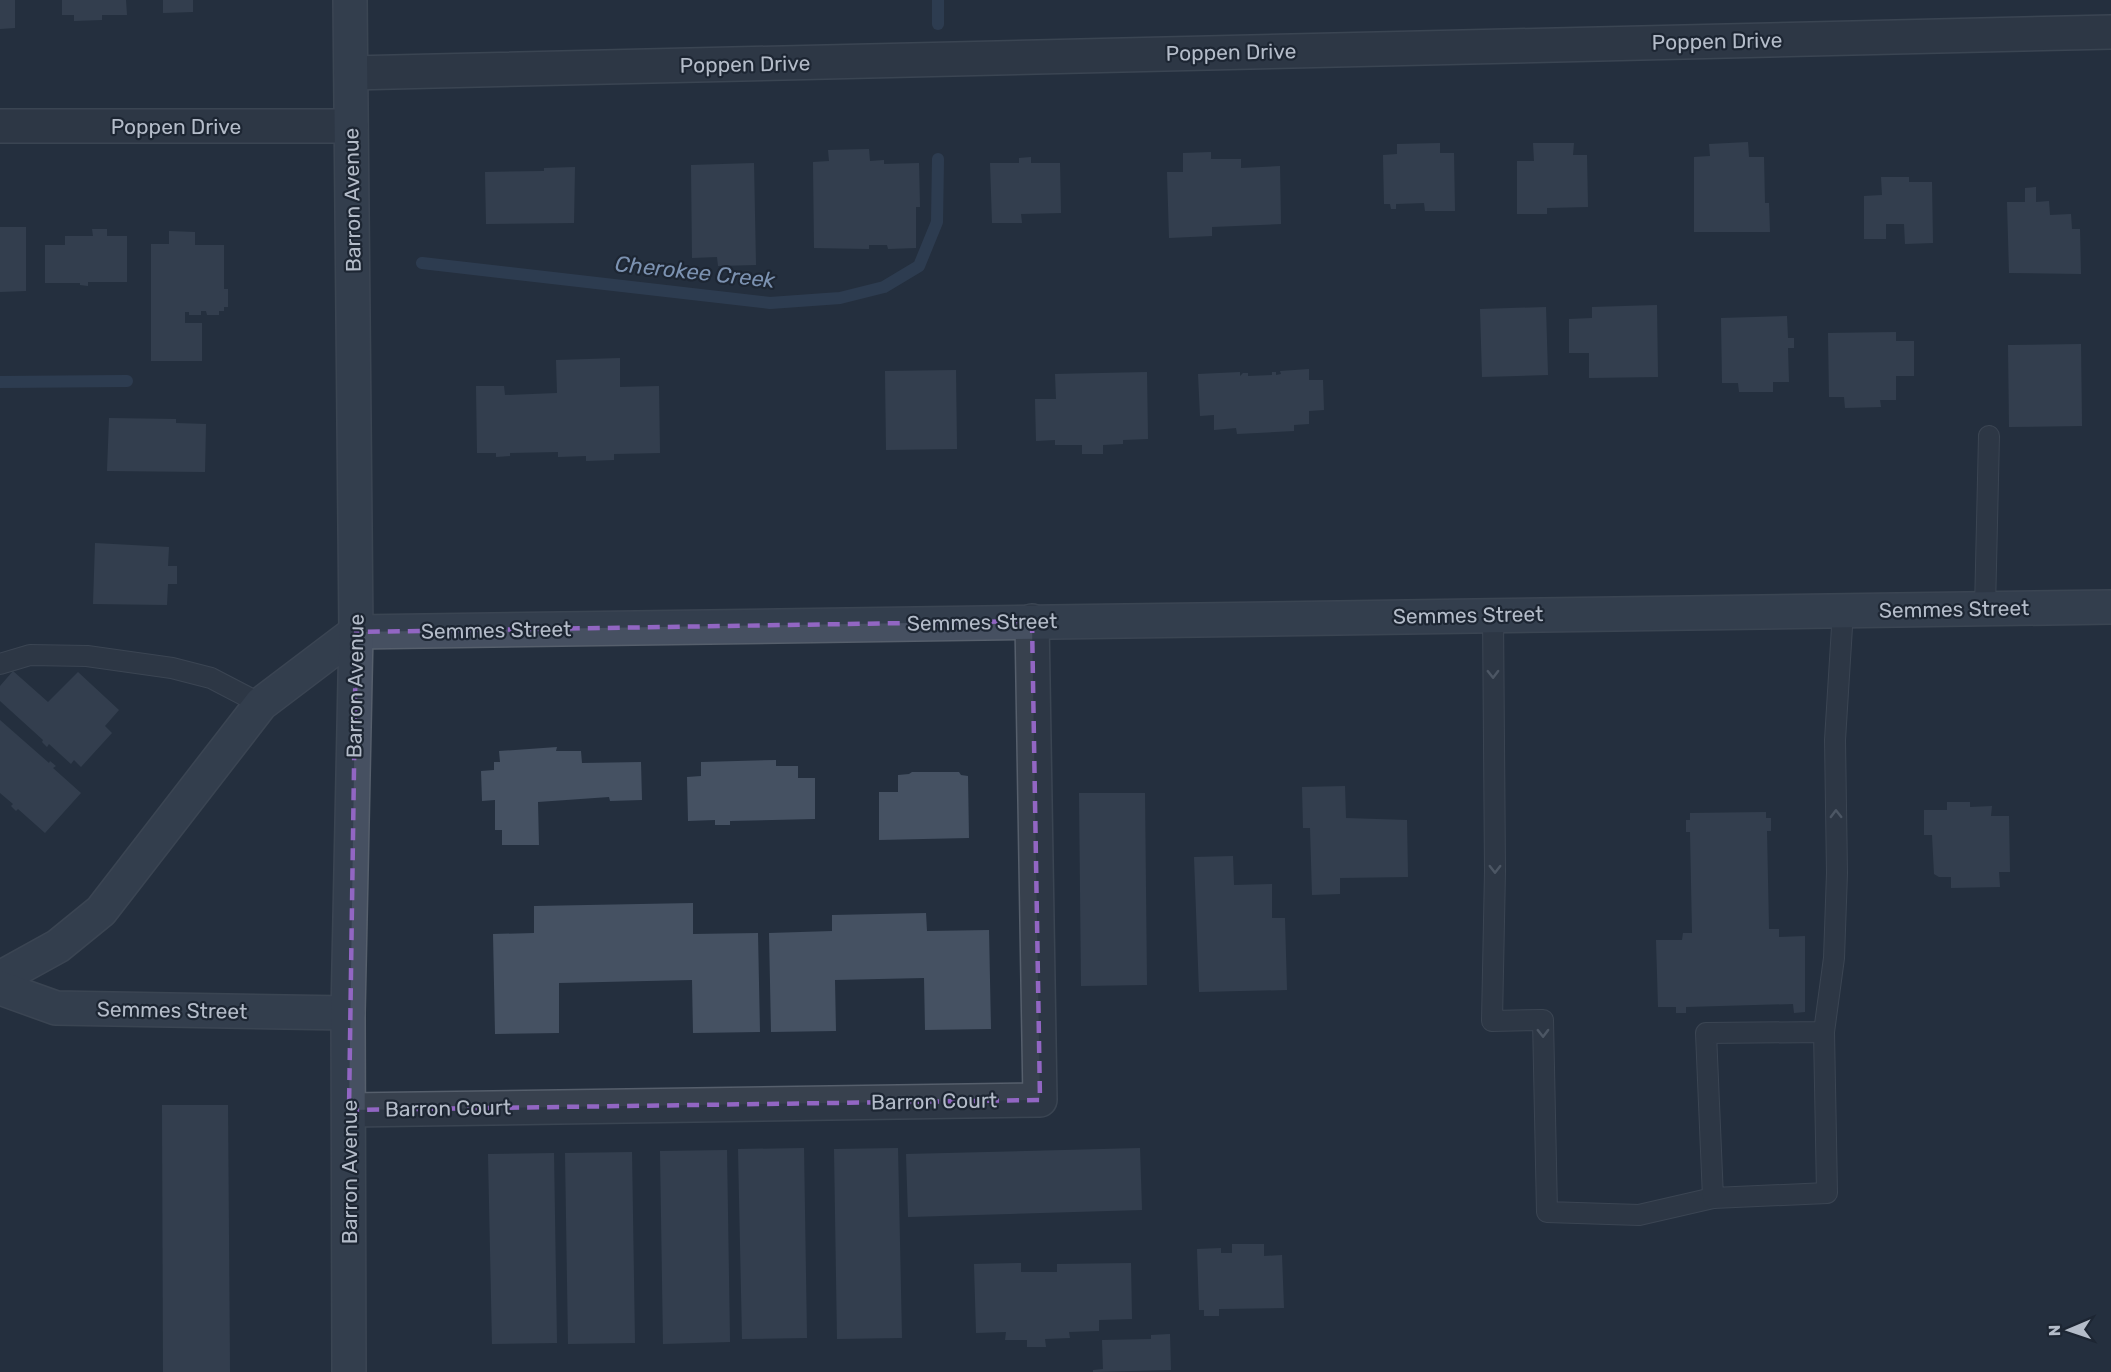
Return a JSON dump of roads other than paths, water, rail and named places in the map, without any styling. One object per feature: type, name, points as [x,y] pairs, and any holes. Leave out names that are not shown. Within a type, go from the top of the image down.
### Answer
[{"type":"main road","name":"Barron Avenue","points":[[349,1372],[348,1013],[356,632],[350,0]]},
{"type":"main road","name":"Semmes Street","points":[[356,632],[2111,607]]},
{"type":"main road","points":[[0,978],[58,946],[101,910],[261,704],[356,632]]},
{"type":"main road","name":"Semmes Street","points":[[0,988],[57,1008],[348,1013]]},
{"type":"street","name":"Poppen Drive","points":[[351,73],[2111,32]]},
{"type":"street","name":"Poppen Drive","points":[[0,126],[351,126]]},
{"type":"street","name":"Barron Court","points":[[349,1110],[1040,1100],[1032,621]]},
{"type":"lane","points":[[1985,609],[1989,436]]},
{"type":"lane","points":[[1493,615],[1495,871],[1492,1021],[1543,1020],[1546,1212],[1639,1215],[1713,1198],[1827,1193],[1824,1032],[1834,958],[1837,873],[1835,740],[1843,611]]},
{"type":"lane","points":[[0,664],[30,655],[87,656],[172,668],[211,678],[261,704]]},
{"type":"lane","points":[[1713,1198],[1706,1033],[1824,1032]]},
{"type":"waterway","name":"Cherokee Creek","points":[[938,0],[938,24]]},
{"type":"waterway","name":"Cherokee Creek","points":[[422,263],[770,303],[840,298],[884,287],[919,266],[937,222],[938,159]]},
{"type":"waterway","name":"Cherokee Creek","points":[[0,382],[127,381]]}]
